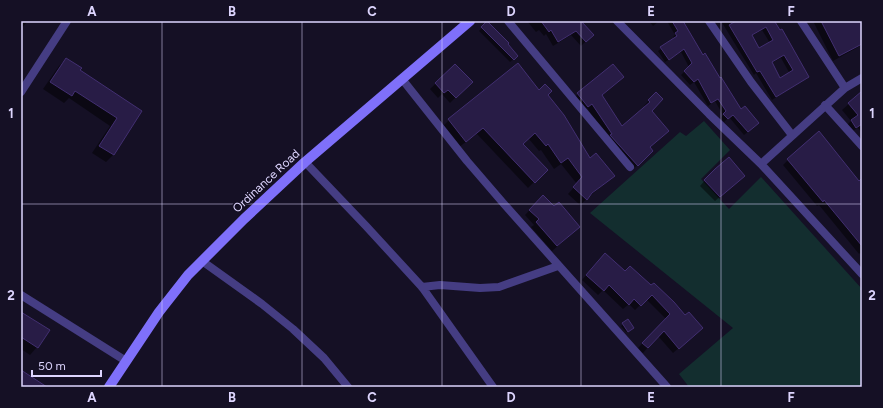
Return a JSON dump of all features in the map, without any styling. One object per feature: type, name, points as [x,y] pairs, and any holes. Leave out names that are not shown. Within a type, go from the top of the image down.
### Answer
[{"type":"street","points":[[21,92],[67,21]]},
{"type":"street","name":"Ordinance Road","points":[[109,387],[173,294],[188,275],[244,219],[305,162],[470,21]]},
{"type":"street","points":[[508,21],[630,167]]},
{"type":"street","points":[[617,21],[708,114],[761,164],[862,274]]},
{"type":"street","points":[[709,21],[751,82],[792,135]]},
{"type":"street","points":[[802,21],[845,88]]},
{"type":"street","points":[[402,78],[467,161],[558,266],[667,387]]},
{"type":"street","points":[[761,164],[825,105],[845,88],[862,78]]},
{"type":"street","points":[[825,105],[862,146]]},
{"type":"street","points":[[305,162],[422,287],[493,387]]},
{"type":"street","points":[[202,261],[262,304],[293,329],[324,358],[348,387]]},
{"type":"street","points":[[422,287],[440,285],[480,288],[499,287],[558,266]]},
{"type":"street","points":[[21,294],[126,361]]},
{"type":"green space","points":[[704,121],[730,150],[701,179],[729,209],[761,177],[862,289],[862,387],[689,387],[679,374],[733,328],[590,213],[680,132],[686,136]]},
{"type":"building","points":[[487,21],[509,43],[508,44],[518,56],[514,60],[481,27]]},
{"type":"building","points":[[541,21],[581,21],[594,35],[586,42],[576,31],[558,42],[551,30],[549,32]]},
{"type":"building","points":[[672,21],[683,21],[703,55],[705,53],[741,109],[745,106],[759,123],[748,132],[733,115],[728,119],[723,114],[726,111],[718,99],[711,103],[698,79],[694,82],[684,71],[692,63],[684,49],[669,60],[660,47],[677,36],[675,33],[678,31]]},
{"type":"building","points":[[736,21],[776,21],[775,22],[780,30],[782,29],[809,77],[776,97],[760,71],[757,72],[729,25]],"holes":[[[766,27],[773,40],[759,48],[752,35]],[[784,55],[793,70],[780,78],[772,62]]]},
{"type":"building","points":[[821,21],[862,21],[862,44],[839,56]]},
{"type":"building","points":[[66,58],[82,68],[80,70],[142,111],[114,155],[99,146],[117,118],[75,91],[72,96],[50,82]]},
{"type":"building","points":[[518,63],[539,90],[545,84],[552,91],[548,95],[564,115],[590,158],[596,153],[615,176],[592,193],[587,200],[573,187],[582,177],[568,158],[561,163],[548,144],[546,146],[535,133],[523,144],[548,170],[535,183],[483,128],[466,142],[448,119]]},
{"type":"building","points":[[455,64],[473,82],[456,98],[448,90],[444,93],[435,83]]},
{"type":"building","points":[[613,64],[624,77],[602,95],[622,126],[650,102],[648,100],[656,92],[663,99],[652,111],[669,131],[650,147],[653,151],[638,166],[610,135],[612,134],[592,104],[588,107],[577,93]]},
{"type":"building","points":[[862,91],[862,124],[856,128],[851,120],[858,115],[848,103]]},
{"type":"building","points":[[819,131],[859,181],[862,178],[862,246],[824,200],[823,202],[787,159]]},
{"type":"building","points":[[729,157],[745,176],[720,197],[704,180]]},
{"type":"building","points":[[543,195],[554,206],[559,202],[580,227],[557,246],[536,222],[539,219],[529,210]]},
{"type":"building","points":[[605,253],[625,271],[630,266],[651,285],[654,283],[685,315],[689,312],[703,328],[679,349],[664,331],[648,348],[642,343],[670,314],[652,295],[641,306],[634,299],[629,305],[609,285],[604,291],[586,275]]},
{"type":"building","points":[[21,312],[50,330],[38,348],[21,337]]},
{"type":"building","points":[[628,319],[634,328],[628,332],[622,323]]},
{"type":"building","points":[[21,370],[47,387],[21,387]]}]
